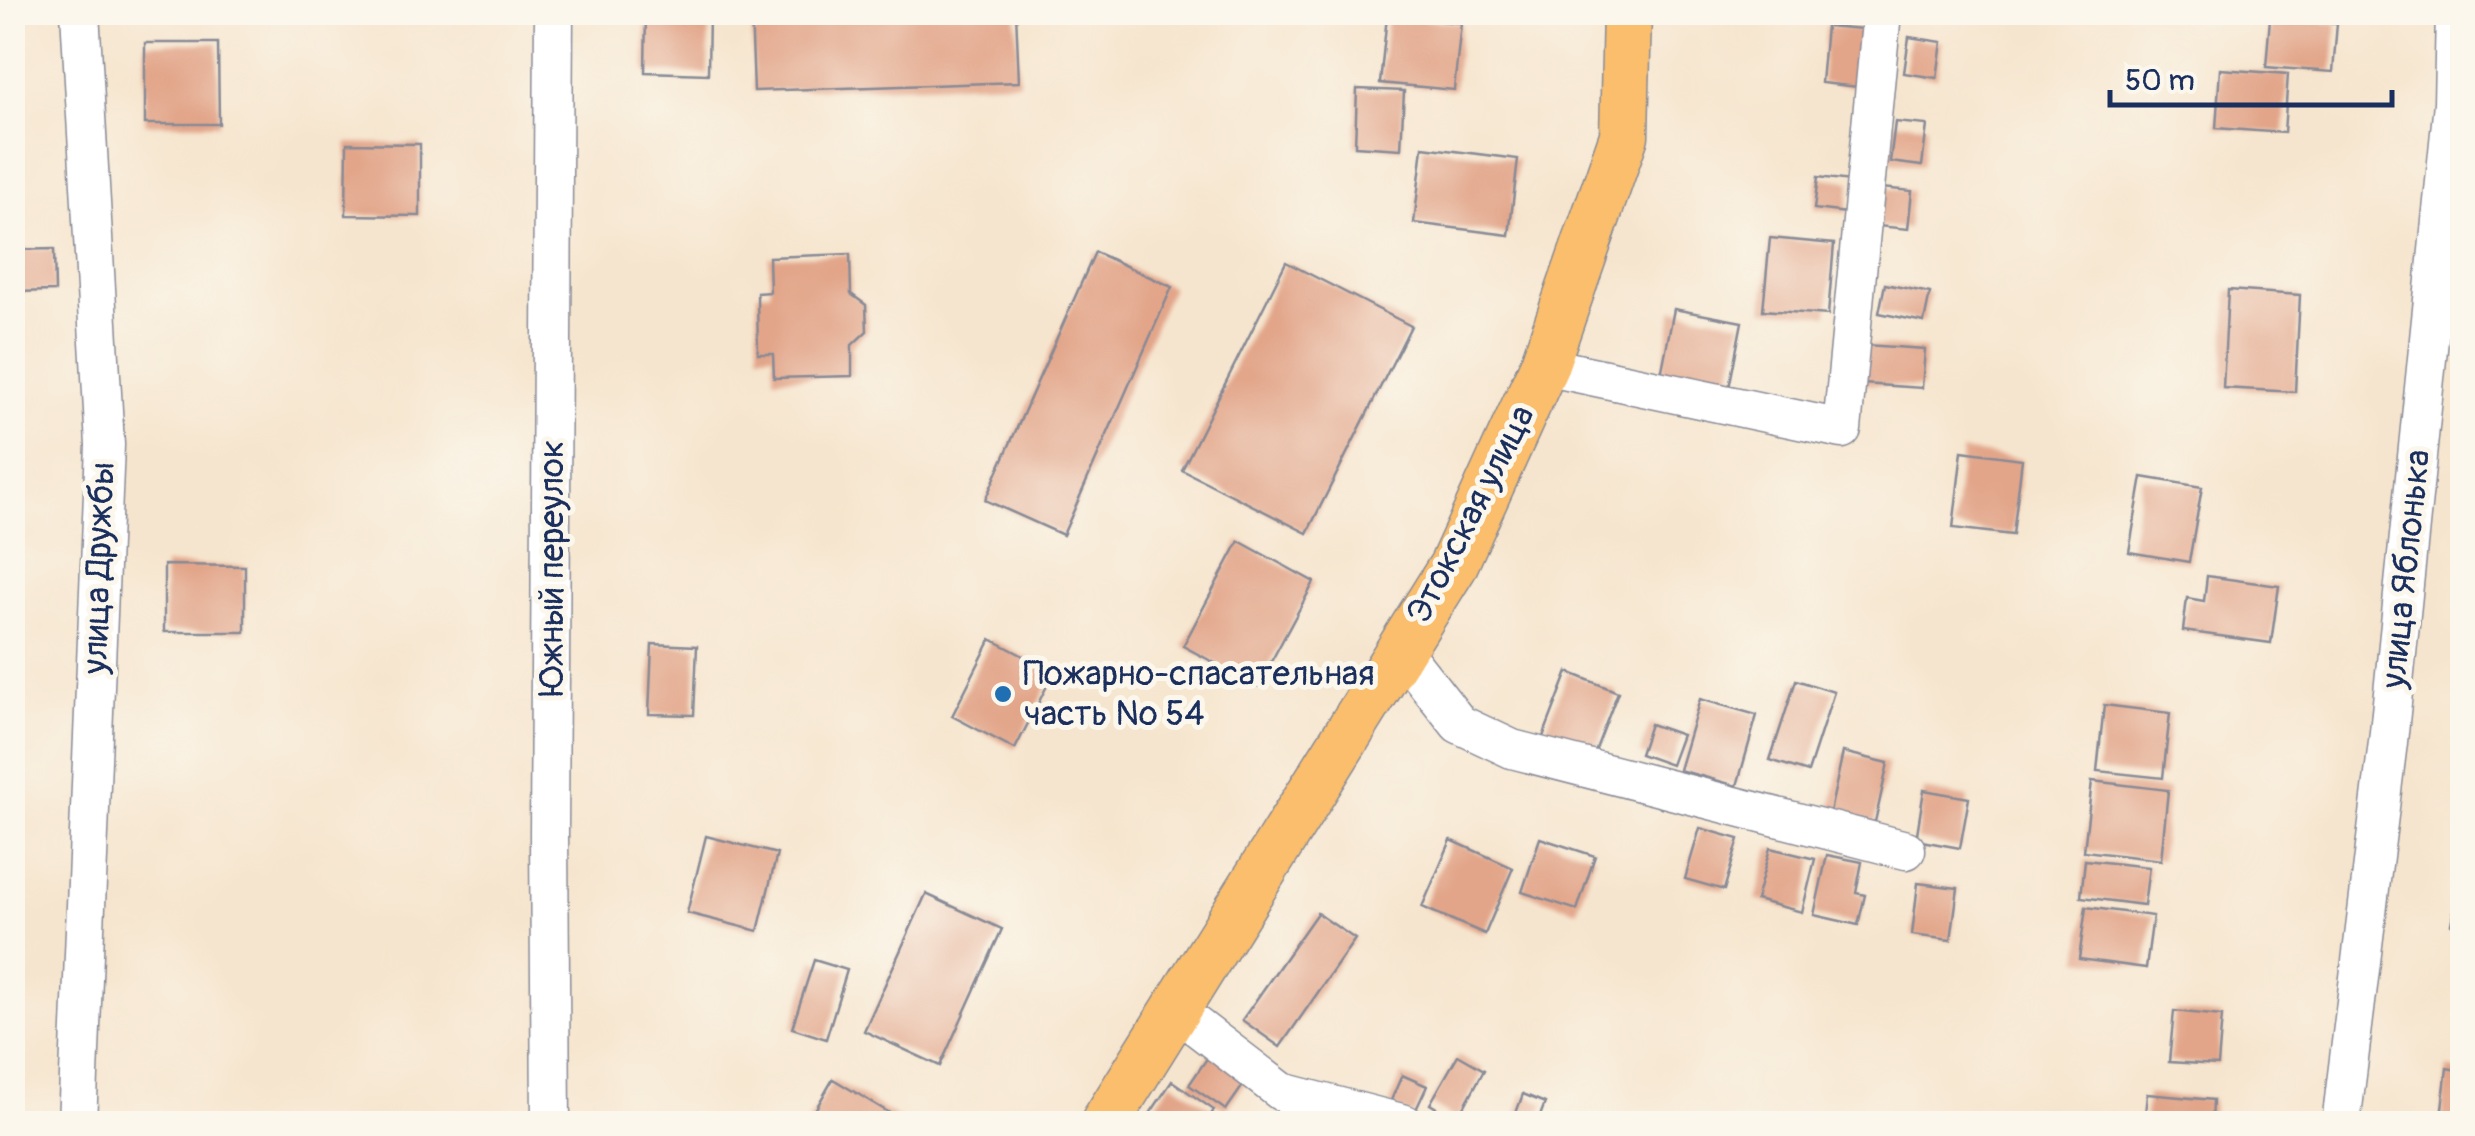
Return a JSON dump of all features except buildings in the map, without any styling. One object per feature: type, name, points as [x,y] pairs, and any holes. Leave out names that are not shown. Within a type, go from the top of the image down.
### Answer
[{"type":"main road","name":"Этокская улица","points":[[1104,1124],[1453,566],[1544,366],[1624,136],[1626,12]]},
{"type":"street","name":"улица Дружбы","points":[[76,1124],[104,445],[80,12]]},
{"type":"street","name":"Южный переулок","points":[[551,1124],[554,12]]},
{"type":"street","points":[[1544,366],[1842,428],[1882,12]]},
{"type":"street","name":"улица Яблонька","points":[[2341,1124],[2392,704],[2453,103],[2455,12]]},
{"type":"street","points":[[1401,650],[1459,724],[1512,748],[1906,850]]},
{"type":"street","points":[[1175,1010],[1282,1092],[1405,1124]]},
{"type":"place","name":"Пожарно-спасательная часть № 54","points":[[1003,694]]}]
